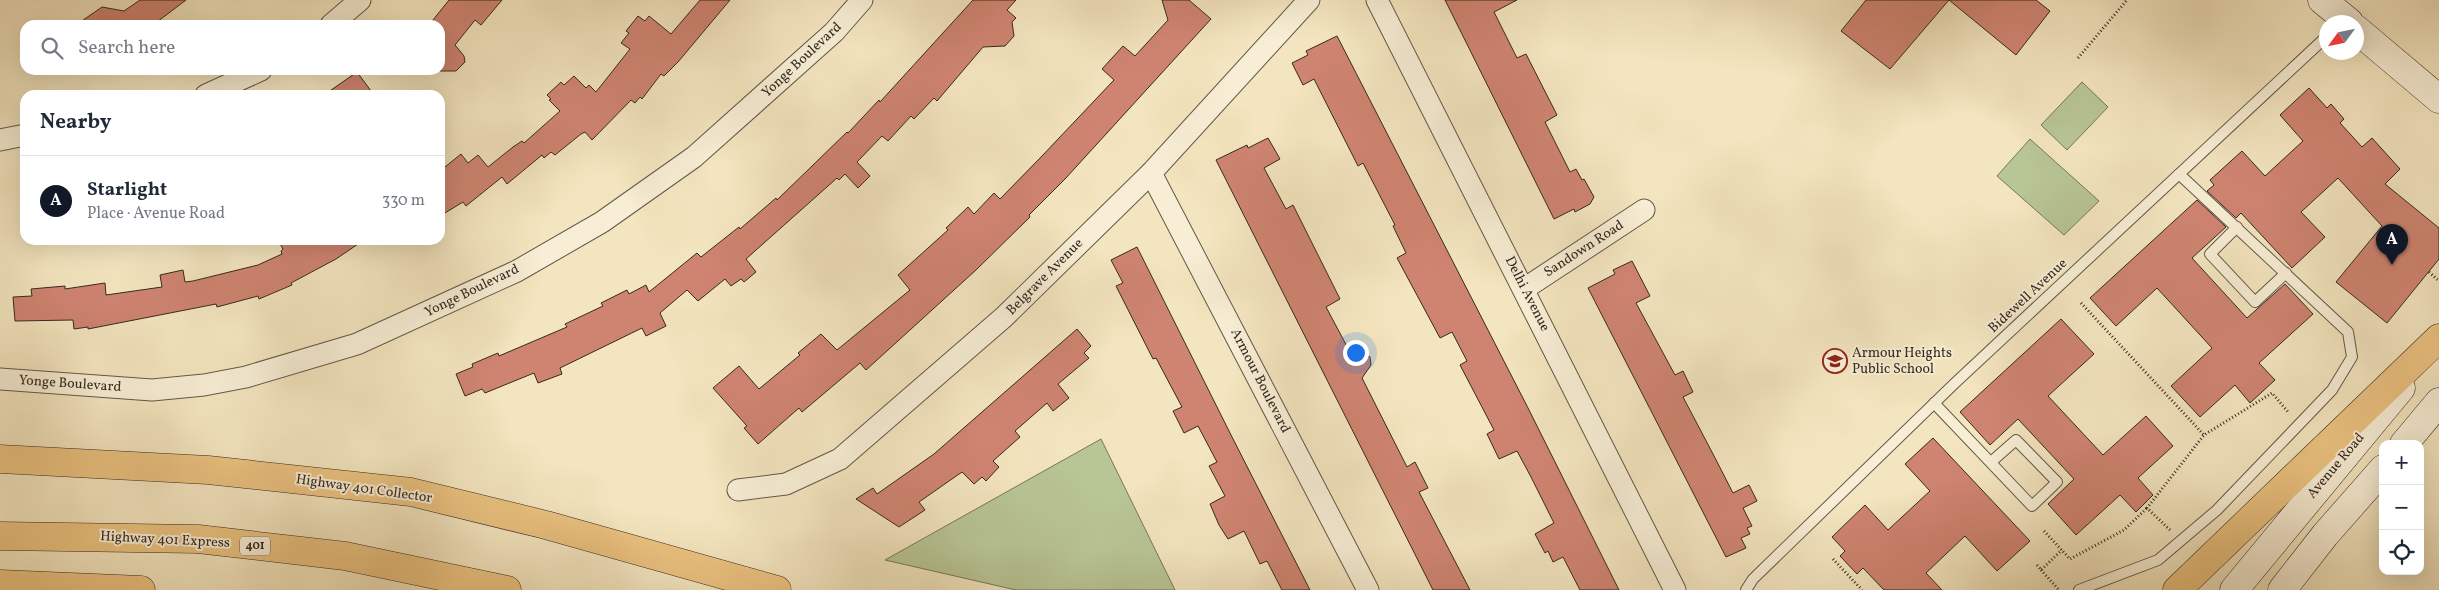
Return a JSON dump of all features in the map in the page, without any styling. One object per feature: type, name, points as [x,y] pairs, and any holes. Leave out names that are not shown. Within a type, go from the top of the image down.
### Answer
[{"type":"highway","points":[[2177,590],[2439,338]]},
{"type":"highway","name":"Highway 401 Collector","points":[[0,460],[208,470],[411,492],[546,524],[777,590]]},
{"type":"highway","name":"Highway 401 Express","points":[[0,536],[198,539],[345,556],[507,590]]},
{"type":"highway","points":[[0,584],[141,590]]},
{"type":"main road","points":[[2322,0],[2334,15]]},
{"type":"main road","points":[[2364,42],[2439,99]]},
{"type":"main road","name":"Avenue Road","points":[[2234,590],[2439,343]]},
{"type":"main road","points":[[2407,440],[2439,402]]},
{"type":"main road","points":[[2282,590],[2325,535],[2379,474]]},
{"type":"street","points":[[337,20],[360,0]]},
{"type":"street","name":"Yonge Boulevard","points":[[0,379],[152,390],[196,386],[246,376],[357,344],[517,270],[602,222],[694,157],[834,32],[862,0]]},
{"type":"street","name":"Belgrave Avenue","points":[[738,490],[786,484],[840,459],[1004,317],[1151,173],[1309,0]]},
{"type":"street","name":"Delhi Avenue","points":[[1377,0],[1675,590]]},
{"type":"street","points":[[217,90],[250,75]]},
{"type":"street","points":[[0,140],[20,136]]},
{"type":"street","name":"Armour Boulevard","points":[[1151,173],[1368,590]]},
{"type":"street","name":"Sandown Road","points":[[1524,289],[1644,210]]},
{"type":"lane","name":"Bidewell Avenue","points":[[1746,590],[1753,579],[1934,403],[2179,174],[2319,48]]},
{"type":"lane","points":[[2079,590],[2158,560],[2217,510],[2332,390],[2352,357],[2348,332],[2179,174]]},
{"type":"lane","points":[[2236,227],[2210,254],[2255,302],[2286,273]]},
{"type":"lane","points":[[1934,403],[2032,506],[2057,482],[2016,440],[1991,462]]},
{"type":"path","points":[[2078,58],[2127,0]]},
{"type":"path","points":[[2428,272],[2439,281]]},
{"type":"path","points":[[2081,303],[2204,435]]},
{"type":"path","points":[[2044,531],[2070,559],[2124,530],[2147,508],[2204,435],[2272,393],[2289,412]]},
{"type":"path","points":[[2147,508],[2174,534]]},
{"type":"path","points":[[2041,570],[2062,550]]},
{"type":"path","points":[[1833,559],[1862,590]]},
{"type":"path","points":[[2037,565],[2059,590]]},
{"type":"green space","points":[[2082,82],[2108,107],[2067,150],[2041,125]]},
{"type":"green space","points":[[2030,139],[2099,201],[2064,235],[1997,176]]},
{"type":"green space","points":[[1101,439],[1175,590],[1016,590],[885,560]]},
{"type":"building","points":[[140,0],[186,0],[160,20],[83,20],[102,7],[124,11]]},
{"type":"building","points":[[449,0],[502,0],[481,25],[475,20],[455,45],[464,56],[465,62],[456,71],[445,71],[445,20],[433,20]]},
{"type":"building","points":[[700,0],[730,0],[678,62],[664,76],[661,74],[642,99],[640,97],[635,103],[631,100],[592,140],[585,132],[555,155],[551,152],[544,158],[542,155],[507,184],[502,177],[466,206],[463,202],[445,213],[445,167],[461,154],[468,163],[478,155],[488,167],[522,141],[524,143],[560,111],[549,100],[551,99],[547,95],[561,82],[564,85],[574,76],[586,88],[589,85],[596,92],[630,49],[621,43],[629,33],[626,31],[638,16],[645,21],[649,16],[671,34]]},
{"type":"building","points":[[973,0],[1016,0],[1007,10],[1016,18],[1012,22],[1014,36],[1005,46],[983,47],[937,101],[934,98],[914,119],[911,116],[888,141],[882,136],[857,162],[870,176],[858,188],[845,174],[839,180],[837,178],[746,259],[756,272],[744,282],[741,279],[731,286],[725,279],[698,301],[687,290],[660,313],[666,326],[646,336],[642,328],[560,368],[562,374],[538,383],[534,373],[485,393],[482,389],[465,396],[456,374],[473,367],[472,364],[498,353],[499,356],[567,327],[565,324],[603,306],[601,303],[627,290],[629,294],[646,285],[649,292],[697,253],[701,257],[739,227],[740,229],[776,198],[777,200],[848,133],[879,100],[880,102]]},
{"type":"building","points":[[1162,0],[1189,0],[1211,19],[1065,179],[1029,215],[1030,217],[976,270],[866,370],[860,363],[802,412],[799,408],[758,444],[744,428],[747,426],[713,388],[739,366],[759,389],[800,355],[798,353],[821,334],[837,350],[910,290],[898,275],[948,230],[946,228],[968,207],[974,214],[994,193],[1000,199],[1041,157],[1114,80],[1102,69],[1123,46],[1135,56],[1168,20]]},
{"type":"building","points":[[1445,0],[1517,0],[1494,12],[1517,58],[1526,54],[1557,115],[1545,122],[1570,172],[1576,169],[1594,197],[1590,204],[1575,212],[1574,209],[1554,219]]},
{"type":"building","points":[[1866,0],[1949,0],[1890,69],[1841,31]]},
{"type":"building","points":[[1949,0],[2036,0],[2050,11],[2016,55]]},
{"type":"building","points":[[1337,36],[1619,590],[1580,590],[1563,557],[1553,562],[1548,551],[1545,553],[1535,534],[1554,523],[1531,477],[1517,451],[1499,459],[1487,434],[1494,430],[1460,365],[1467,361],[1452,332],[1440,338],[1397,258],[1406,253],[1393,226],[1395,225],[1363,163],[1358,166],[1314,79],[1303,85],[1292,63],[1308,55],[1306,51]]},
{"type":"building","points":[[353,75],[359,75],[370,90],[331,90]]},
{"type":"building","points":[[2309,88],[2327,108],[2331,104],[2344,119],[2340,123],[2362,147],[2372,138],[2400,169],[2385,184],[2439,228],[2439,259],[2387,323],[2336,282],[2382,226],[2338,178],[2301,212],[2325,237],[2292,268],[2241,213],[2236,218],[2207,191],[2214,185],[2210,180],[2242,151],[2265,176],[2303,141],[2280,115]]},
{"type":"building","points":[[1268,138],[1280,159],[1264,168],[1286,209],[1293,205],[1340,299],[1326,307],[1350,352],[1363,352],[1370,357],[1371,365],[1362,378],[1407,467],[1415,462],[1428,488],[1419,492],[1470,590],[1433,590],[1216,160],[1247,145],[1248,148]]},
{"type":"building","points":[[2197,200],[2226,227],[2192,258],[2247,318],[2285,284],[2313,314],[2259,363],[2275,380],[2250,403],[2235,385],[2200,417],[2171,386],[2212,348],[2157,288],[2116,326],[2090,298]]},
{"type":"building","points":[[281,245],[357,245],[336,259],[291,283],[292,285],[259,299],[258,296],[217,307],[216,304],[88,329],[88,327],[74,329],[73,320],[15,321],[13,297],[32,296],[31,289],[65,286],[65,289],[105,283],[106,295],[162,287],[160,275],[183,270],[185,282],[193,281],[258,265],[282,254],[281,251],[283,249]]},
{"type":"building","points":[[1137,247],[1310,590],[1282,590],[1267,561],[1260,564],[1244,531],[1228,539],[1219,525],[1210,504],[1225,496],[1209,466],[1217,462],[1198,426],[1184,433],[1173,411],[1182,407],[1156,358],[1153,359],[1116,286],[1123,283],[1111,260]]},
{"type":"building","points":[[1632,261],[1650,296],[1636,303],[1675,375],[1683,371],[1693,392],[1683,397],[1733,493],[1749,485],[1757,501],[1743,508],[1752,526],[1747,528],[1750,534],[1741,538],[1746,548],[1726,557],[1588,288],[1615,274],[1613,270]]},
{"type":"building","points":[[2061,319],[2094,354],[2048,396],[2103,455],[2146,416],[2173,446],[2138,478],[2153,495],[2136,512],[2120,495],[2076,535],[2048,504],[2074,479],[2018,419],[1990,445],[1960,412]]},
{"type":"building","points":[[1077,329],[1091,346],[1084,353],[1089,358],[1058,384],[1069,398],[1053,411],[1047,403],[1015,431],[1020,437],[993,461],[999,467],[986,481],[982,477],[974,484],[962,472],[919,502],[925,510],[899,527],[856,499],[873,488],[877,494],[934,454]]},
{"type":"building","points":[[1933,438],[2030,541],[1997,571],[1965,536],[1926,573],[1942,590],[1884,590],[1863,568],[1857,574],[1840,556],[1845,551],[1832,537],[1865,505],[1888,530],[1930,491],[1905,464]]},
{"type":"place","name":"Starlight","points":[[2392,265]]},
{"type":"place","name":"Armour Heights Public School","points":[[1835,361]]}]
